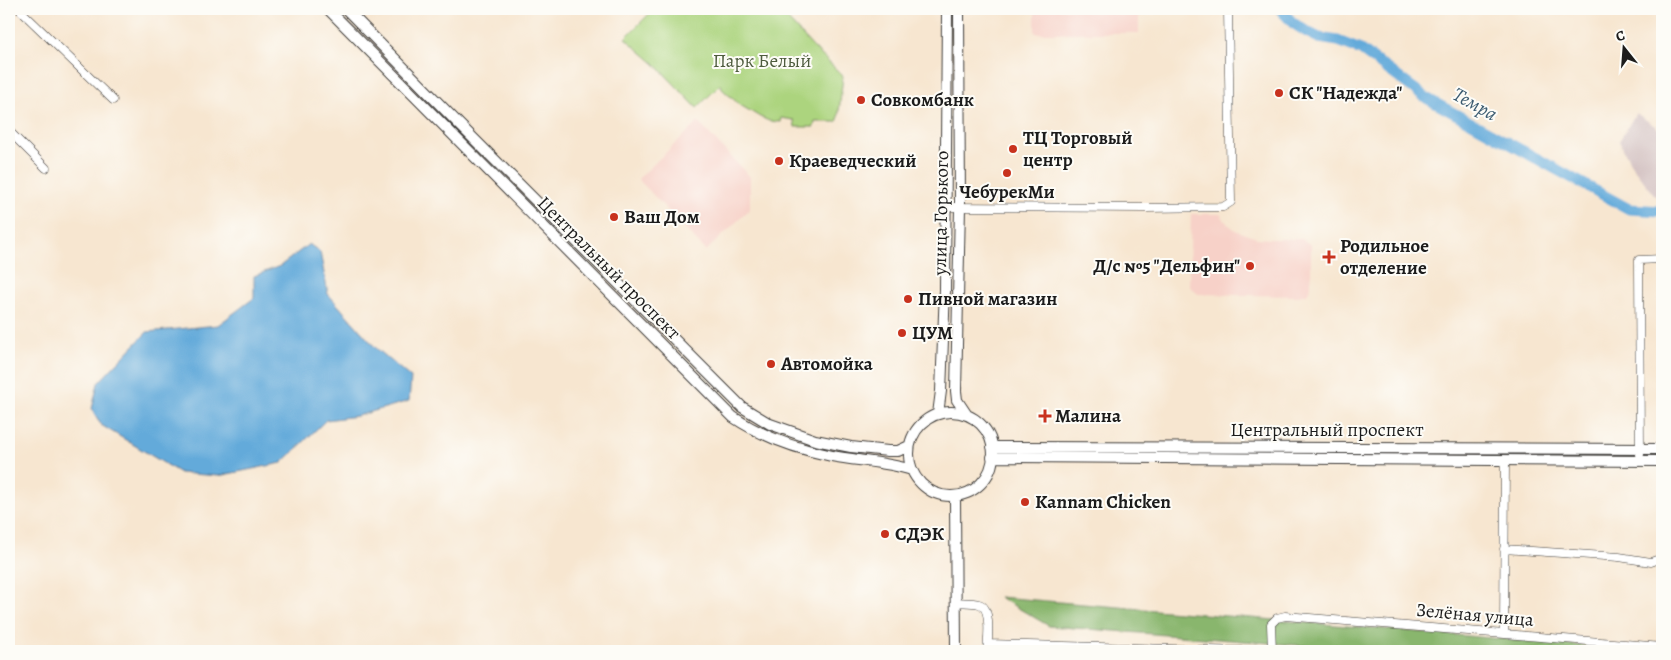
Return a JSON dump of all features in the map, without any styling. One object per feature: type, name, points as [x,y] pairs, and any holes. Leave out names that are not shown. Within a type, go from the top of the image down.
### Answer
[{"type":"main road","name":"Центральный проспект","points":[[328,9],[733,417],[764,436],[814,452],[912,470]]},
{"type":"main road","name":"Центральный проспект","points":[[346,9],[742,407],[770,424],[816,440],[851,447],[898,451],[909,446]]},
{"type":"main road","name":"улица Горького","points":[[938,414],[941,391],[945,289],[947,9]]},
{"type":"main road","name":"улица Горького","points":[[960,9],[960,207],[956,391],[957,400],[967,415]]},
{"type":"main road","points":[[552,234],[561,225]]},
{"type":"main road","points":[[954,412],[967,415],[982,427],[989,436],[992,452],[990,468],[978,486],[968,492],[954,496],[937,494],[921,484],[912,470],[909,459],[909,446],[912,437],[925,421],[938,414],[954,412]]},
{"type":"main road","points":[[764,436],[770,424]]},
{"type":"main road","name":"Центральный проспект","points":[[992,452],[1436,448],[1640,455],[1662,461]]},
{"type":"main road","name":"Центральный проспект","points":[[992,452],[1505,460],[1640,455],[1662,449]]},
{"type":"main road","points":[[954,496],[956,651]]},
{"type":"street","points":[[18,9],[113,100]]},
{"type":"street","points":[[946,207],[1223,207],[1231,202],[1228,9]]},
{"type":"street","points":[[9,130],[46,168]]},
{"type":"street","points":[[1640,455],[1639,260],[1662,259]]},
{"type":"street","points":[[1504,634],[1505,460]]},
{"type":"street","points":[[1504,549],[1619,557],[1651,562],[1662,558]]},
{"type":"street","points":[[955,602],[980,604],[985,608],[988,616],[987,648],[1244,651]]},
{"type":"street","name":"Зелёная улица","points":[[1272,651],[1271,624],[1277,618],[1285,616],[1662,647]]},
{"type":"shaded area","points":[[1035,9],[1139,9],[1139,33],[1035,33]]},
{"type":"shaded area","points":[[1636,113],[1662,131],[1662,201],[1660,202],[1632,166],[1619,141]]},
{"type":"shaded area","points":[[698,122],[750,177],[750,209],[706,251],[638,179]]},
{"type":"shaded area","name":"Д/c №5 \"Дельфин\"","points":[[1191,214],[1220,214],[1235,230],[1245,234],[1257,238],[1302,239],[1311,245],[1311,287],[1307,294],[1298,296],[1198,294],[1189,286]]},
{"type":"green space","name":"Парк Белый","points":[[646,9],[778,9],[843,76],[838,120],[836,122],[815,122],[814,127],[795,127],[794,120],[781,118],[780,122],[769,121],[740,105],[722,89],[721,84],[697,108],[654,63],[625,38],[650,13]]},
{"type":"green space","points":[[999,597],[1647,651],[1373,651],[1049,626]]},
{"type":"water","points":[[309,244],[320,252],[328,294],[375,347],[411,378],[409,401],[357,416],[326,420],[282,463],[218,476],[180,473],[101,425],[92,409],[98,383],[147,332],[218,325],[254,298],[254,276],[280,266]]},
{"type":"waterway","name":"Темра","points":[[1280,9],[1293,23],[1307,32],[1319,38],[1338,41],[1361,50],[1428,99],[1629,209],[1662,211]]},
{"type":"place","name":"СК \"Надежда\"","points":[[1279,93]]},
{"type":"place","name":"Совкомбанк","points":[[861,100]]},
{"type":"place","name":"ТЦ Торговый центр","points":[[1013,149]]},
{"type":"place","name":"Краеведческий","points":[[779,161]]},
{"type":"place","name":"ЧебурекМи","points":[[1007,173]]},
{"type":"place","name":"Ваш Дом","points":[[614,217]]},
{"type":"place","name":"Родильное отделение","points":[[1329,257]]},
{"type":"place","name":"Д/c №5 \"Дельфин\"","points":[[1250,266]]},
{"type":"place","name":"Пивной магазин","points":[[908,299]]},
{"type":"place","name":"ЦУМ","points":[[902,333]]},
{"type":"place","name":"Автомойка","points":[[771,364]]},
{"type":"place","name":"Малина","points":[[1045,416]]},
{"type":"place","name":"Kannam Chicken","points":[[1025,502]]},
{"type":"place","name":"СДЭК","points":[[885,534]]}]
